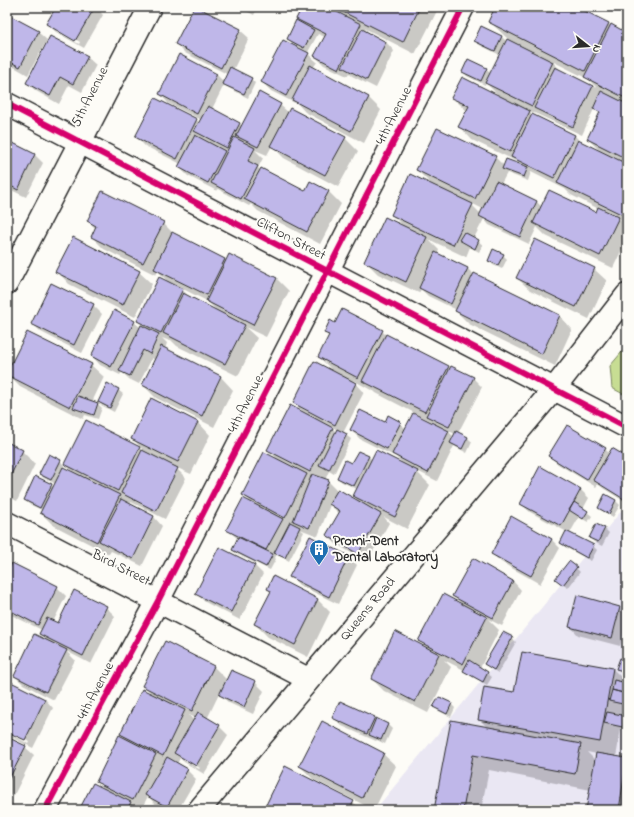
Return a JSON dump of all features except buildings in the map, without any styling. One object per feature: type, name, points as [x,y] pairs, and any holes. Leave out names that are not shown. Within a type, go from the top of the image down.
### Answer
[{"type":"street","name":"5th Avenue","points":[[7,283],[150,7]]},
{"type":"street","name":"4th Avenue","points":[[45,810],[158,601],[463,7]]},
{"type":"street","name":"Clifton Street","points":[[7,104],[627,427]]},
{"type":"street","name":"Queens Road","points":[[199,810],[554,389],[627,295]]},
{"type":"street","name":"Bird Street","points":[[7,523],[308,679]]},
{"type":"shaded area","points":[[627,504],[627,810],[375,810]]},
{"type":"green space","points":[[627,346],[627,396],[612,388],[610,366]]},
{"type":"cycle path","points":[[45,810],[158,601],[463,7]]},
{"type":"cycle path","points":[[7,104],[627,427]]},
{"type":"place","name":"Promi-Dent Dental Laboratory","points":[[319,566]]}]
